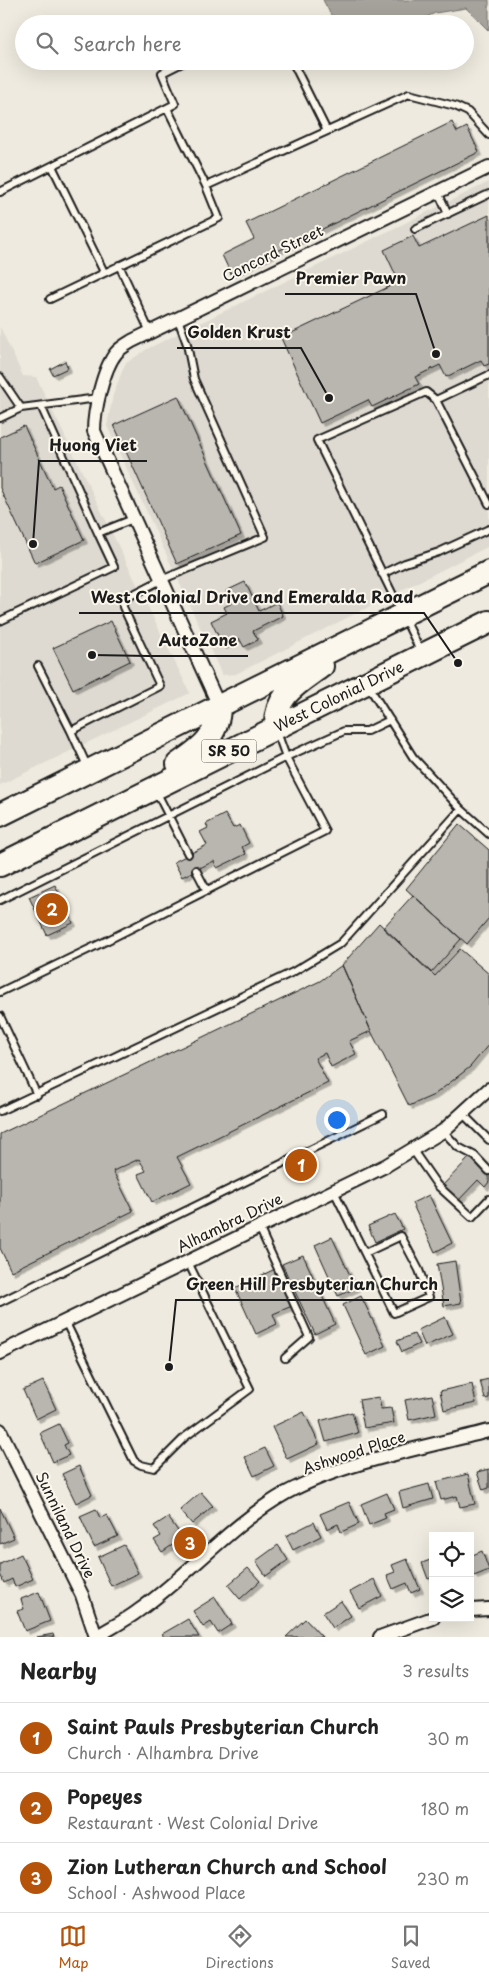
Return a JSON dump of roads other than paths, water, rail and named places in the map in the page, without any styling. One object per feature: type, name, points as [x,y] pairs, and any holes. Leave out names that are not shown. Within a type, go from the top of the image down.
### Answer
[{"type":"highway","name":"SR 50","points":[[0,815],[489,572]]},
{"type":"highway","name":"West Colonial Drive","points":[[0,865],[489,622]]},
{"type":"highway","points":[[276,728],[275,717],[278,706],[290,690],[373,629]]},
{"type":"highway","points":[[122,804],[202,747],[214,731],[219,714],[219,706]]},
{"type":"street","name":"Concord Street","points":[[219,706],[94,431],[94,415],[98,398],[116,352],[150,332],[489,167]]},
{"type":"street","name":"Alhambra Drive","points":[[0,1353],[385,1166],[443,1131],[489,1089]]},
{"type":"street","name":"Sunniland Drive","points":[[0,1430],[82,1595],[96,1637]]},
{"type":"street","name":"Ashwood Place","points":[[96,1637],[138,1612],[257,1512],[287,1493],[333,1473],[489,1431]]},
{"type":"street","points":[[474,1610],[489,1609]]},
{"type":"street","points":[[380,1637],[429,1619]]},
{"type":"lane","points":[[0,192],[176,104],[162,72],[166,70]]},
{"type":"lane","points":[[296,70],[327,131]]},
{"type":"lane","points":[[206,186],[408,94],[455,106],[468,112],[489,135]]},
{"type":"lane","points":[[50,300],[104,272],[219,218],[206,186],[168,108]]},
{"type":"lane","points":[[52,166],[104,272]]},
{"type":"lane","points":[[438,192],[448,214]]},
{"type":"lane","points":[[415,229],[489,194]]},
{"type":"lane","points":[[119,265],[150,332]]},
{"type":"lane","points":[[70,731],[160,686],[123,607],[123,602],[128,597],[161,580],[265,537],[194,379],[187,344],[178,319]]},
{"type":"lane","points":[[436,400],[489,375]]},
{"type":"lane","points":[[0,377],[20,408]]},
{"type":"lane","points":[[422,655],[317,440],[426,392],[436,400],[489,504]]},
{"type":"lane","points":[[0,418],[20,408],[98,398]]},
{"type":"lane","points":[[0,621],[114,566],[41,406]]},
{"type":"lane","points":[[98,533],[134,519]]},
{"type":"lane","points":[[382,574],[405,562],[439,552],[489,529]]},
{"type":"lane","points":[[38,666],[90,770]]},
{"type":"lane","points":[[366,683],[413,756],[461,809],[489,834]]},
{"type":"lane","points":[[0,900],[286,757],[344,731],[368,731],[390,720]]},
{"type":"lane","points":[[0,992],[326,831],[286,757],[276,728]]},
{"type":"lane","points":[[155,788],[188,854]]},
{"type":"lane","points":[[0,1111],[293,972],[342,943],[461,809]]},
{"type":"lane","points":[[196,870],[207,891]]},
{"type":"lane","points":[[0,1016],[37,1094]]},
{"type":"lane","points":[[0,1302],[383,1114]]},
{"type":"lane","points":[[463,1114],[489,1140]]},
{"type":"lane","points":[[443,1131],[458,1147],[475,1156],[489,1171]]},
{"type":"lane","points":[[412,1149],[437,1185],[472,1217],[489,1199]]},
{"type":"lane","points":[[334,1190],[365,1254],[394,1312],[429,1297],[419,1270],[401,1236],[365,1254]]},
{"type":"lane","points":[[259,1227],[309,1337],[285,1358]]},
{"type":"lane","points":[[65,1321],[134,1461],[154,1468],[185,1437],[250,1389],[188,1262]]},
{"type":"place","name":"Premier Pawn","points":[[436,354]]},
{"type":"place","name":"Golden Krust","points":[[329,398]]},
{"type":"place","name":"Huong Viet","points":[[33,544]]},
{"type":"place","name":"AutoZone","points":[[92,655]]},
{"type":"place","name":"West Colonial Drive and Emeralda Road","points":[[458,663]]},
{"type":"place","name":"Popeyes","points":[[52,909]]},
{"type":"place","name":"Saint Pauls Presbyterian Church","points":[[301,1165]]},
{"type":"place","name":"Green Hill Presbyterian Church","points":[[169,1367]]},
{"type":"place","name":"Zion Lutheran Church and School","points":[[190,1543]]}]
